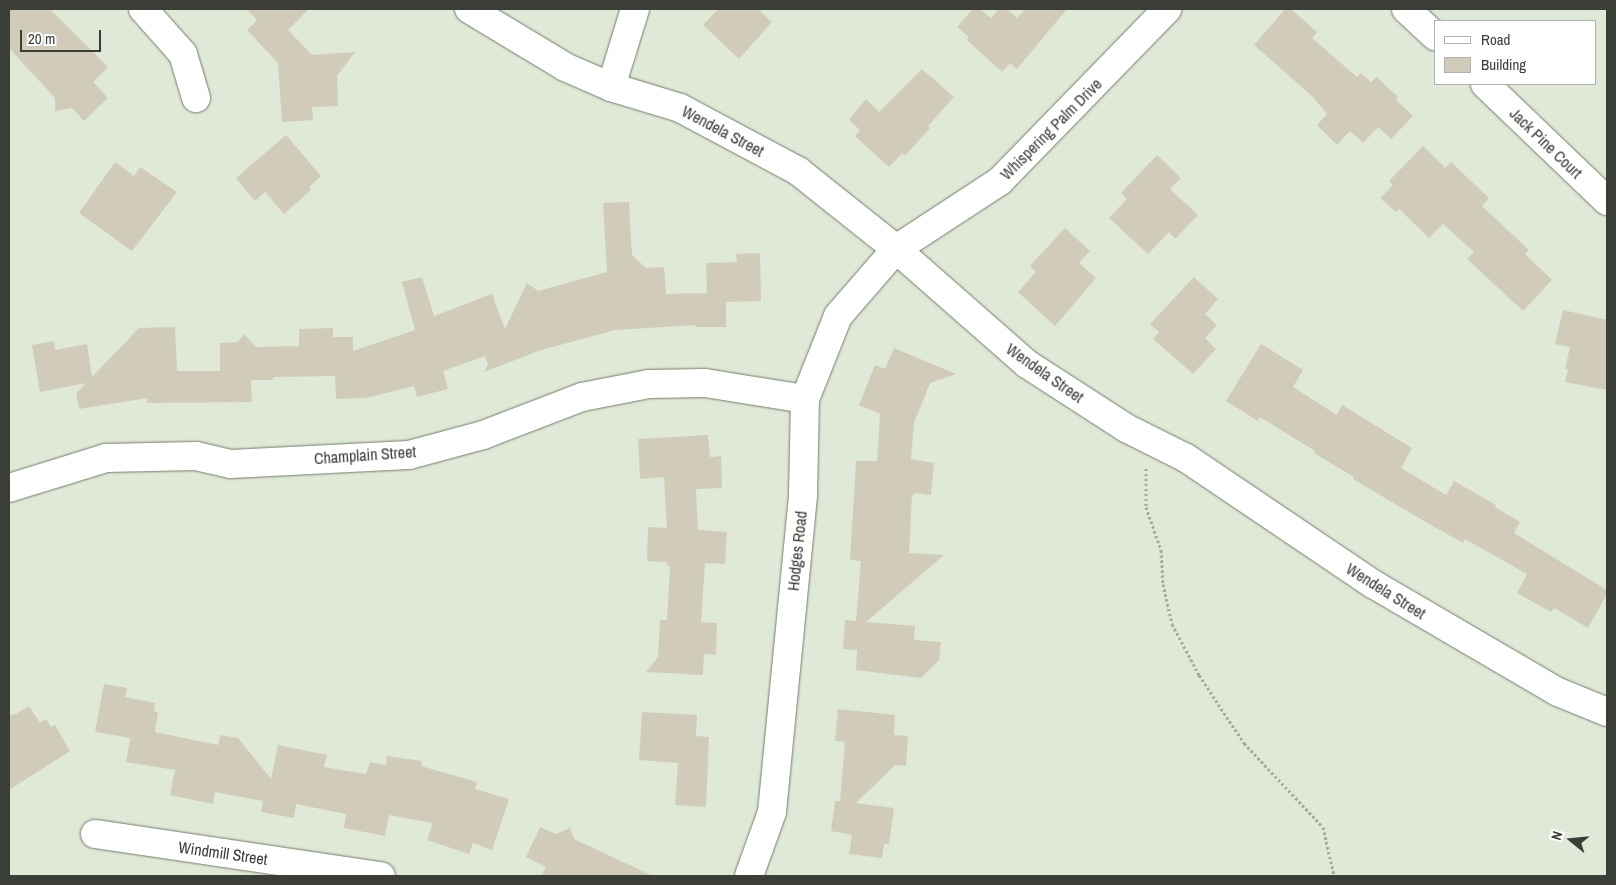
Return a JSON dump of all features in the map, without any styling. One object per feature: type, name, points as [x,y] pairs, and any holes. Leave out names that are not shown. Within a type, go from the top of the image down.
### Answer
[{"type":"street","points":[[143,9],[183,54],[196,98]]},
{"type":"street","name":"Wendela Street","points":[[469,9],[565,67],[611,87],[680,108],[798,171],[896,249],[1027,364],[1126,428],[1186,458],[1373,584],[1558,692],[1607,712]]},
{"type":"street","points":[[611,87],[635,9]]},
{"type":"street","name":"Whispering Palm Drive","points":[[896,249],[1000,181],[1167,9]]},
{"type":"street","points":[[1406,9],[1434,35]]},
{"type":"street","name":"Jack Pine Court","points":[[1485,85],[1607,201]]},
{"type":"street","name":"Hodges Road","points":[[748,876],[772,812],[803,494],[806,399],[838,316],[896,249]]},
{"type":"street","name":"Champlain Street","points":[[9,488],[106,458],[196,456],[231,464],[409,455],[483,435],[582,397],[649,384],[705,383],[806,399]]},
{"type":"street","name":"Windmill Street","points":[[95,834],[380,876]]},
{"type":"path","points":[[1145,438],[1146,507],[1161,550],[1163,584],[1172,624],[1199,675],[1244,743],[1323,826],[1334,876]]},
{"type":"building","points":[[9,9],[50,9],[108,67],[93,82],[108,98],[84,121],[72,108],[55,111],[55,98],[9,48]]},
{"type":"building","points":[[247,9],[309,9],[288,30],[312,55],[355,52],[337,76],[338,106],[312,107],[313,120],[282,122],[278,63],[247,30],[257,20]]},
{"type":"building","points":[[718,9],[758,9],[772,22],[739,59],[703,25]]},
{"type":"building","points":[[973,9],[980,9],[991,18],[999,9],[1007,9],[1017,18],[1025,9],[1067,9],[1017,69],[1010,63],[1002,72],[967,40],[969,37],[957,27]]},
{"type":"building","points":[[1285,9],[1291,9],[1317,32],[1312,38],[1357,77],[1361,73],[1371,82],[1377,77],[1398,97],[1396,100],[1413,116],[1391,139],[1378,127],[1363,143],[1350,131],[1337,145],[1317,125],[1327,114],[1313,97],[1254,45]]},
{"type":"building","points":[[922,69],[954,97],[905,156],[902,153],[889,167],[855,136],[860,130],[849,120],[866,99],[879,112]]},
{"type":"building","points":[[286,135],[321,176],[309,187],[311,190],[284,214],[265,192],[255,201],[236,178]]},
{"type":"building","points":[[1423,146],[1445,168],[1451,162],[1489,198],[1482,206],[1529,250],[1525,254],[1552,280],[1523,311],[1467,259],[1474,252],[1443,224],[1429,238],[1399,209],[1396,212],[1380,198],[1393,185],[1389,181]]},
{"type":"building","points":[[1157,155],[1181,178],[1170,189],[1198,215],[1175,239],[1169,232],[1148,254],[1109,218],[1127,199],[1121,193]]},
{"type":"building","points":[[115,162],[134,176],[140,167],[177,192],[132,251],[79,213]]},
{"type":"building","points":[[629,202],[632,255],[646,268],[664,267],[666,294],[707,293],[706,263],[737,262],[736,254],[760,253],[761,301],[726,302],[726,327],[696,327],[696,325],[615,330],[538,351],[484,372],[488,364],[485,356],[443,371],[448,389],[417,397],[414,386],[366,398],[336,399],[335,376],[273,377],[273,380],[251,380],[252,402],[147,403],[147,398],[79,409],[76,394],[86,383],[40,392],[32,345],[54,341],[55,350],[87,344],[92,377],[139,328],[175,327],[177,371],[220,371],[220,343],[238,342],[244,334],[256,347],[299,346],[299,329],[333,328],[333,337],[353,337],[353,351],[415,330],[402,282],[422,277],[434,316],[492,294],[505,329],[527,283],[538,291],[607,272],[603,203]]},
{"type":"building","points":[[1065,228],[1090,251],[1079,263],[1096,278],[1055,326],[1018,292],[1036,272],[1030,266]]},
{"type":"building","points":[[1194,277],[1218,299],[1205,314],[1217,325],[1205,338],[1216,349],[1193,374],[1153,339],[1159,332],[1150,324]]},
{"type":"building","points":[[1563,310],[1607,320],[1607,390],[1565,382],[1568,369],[1565,369],[1570,347],[1555,344]]},
{"type":"building","points":[[1261,344],[1303,370],[1293,387],[1337,415],[1342,405],[1412,448],[1401,468],[1446,495],[1454,481],[1496,505],[1495,507],[1520,522],[1514,533],[1607,590],[1607,594],[1588,628],[1554,608],[1551,612],[1517,593],[1527,574],[1465,539],[1463,543],[1429,524],[1353,479],[1354,477],[1314,453],[1315,451],[1260,417],[1258,421],[1226,401]]},
{"type":"building","points":[[894,348],[956,374],[930,383],[914,423],[911,459],[934,463],[931,495],[915,493],[912,496],[909,553],[944,555],[866,622],[915,626],[914,640],[941,642],[939,660],[921,678],[856,670],[857,650],[843,649],[845,620],[856,621],[861,561],[850,560],[856,461],[877,461],[880,414],[859,405],[875,365],[885,369]]},
{"type":"building","points":[[708,435],[710,457],[721,456],[722,488],[696,489],[698,530],[727,532],[725,564],[705,563],[701,622],[717,623],[716,655],[704,654],[703,675],[646,672],[658,657],[660,620],[667,620],[670,566],[667,566],[667,562],[647,561],[648,527],[667,528],[664,477],[640,479],[638,439]]},
{"type":"building","points":[[104,684],[127,688],[125,697],[155,703],[154,711],[158,712],[155,732],[218,745],[220,735],[238,738],[271,779],[278,745],[327,755],[324,767],[366,774],[370,762],[386,765],[387,756],[422,761],[421,766],[477,782],[475,789],[509,799],[492,850],[473,843],[469,854],[427,840],[433,823],[389,815],[385,836],[344,828],[346,814],[296,804],[294,818],[261,812],[263,801],[215,792],[213,804],[170,795],[175,770],[126,762],[130,738],[95,732]]},
{"type":"building","points":[[29,706],[40,723],[46,719],[51,727],[55,725],[70,751],[9,790],[9,715],[16,714]]},
{"type":"building","points":[[838,709],[895,715],[894,735],[908,736],[906,766],[895,765],[856,803],[894,808],[889,844],[884,844],[882,858],[849,854],[852,835],[831,831],[835,801],[840,801],[845,742],[835,741]]},
{"type":"building","points":[[642,712],[697,715],[696,736],[709,737],[706,807],[675,805],[678,763],[639,760]]},
{"type":"building","points":[[540,827],[556,834],[570,828],[574,839],[653,876],[541,876],[546,867],[526,857]]}]
